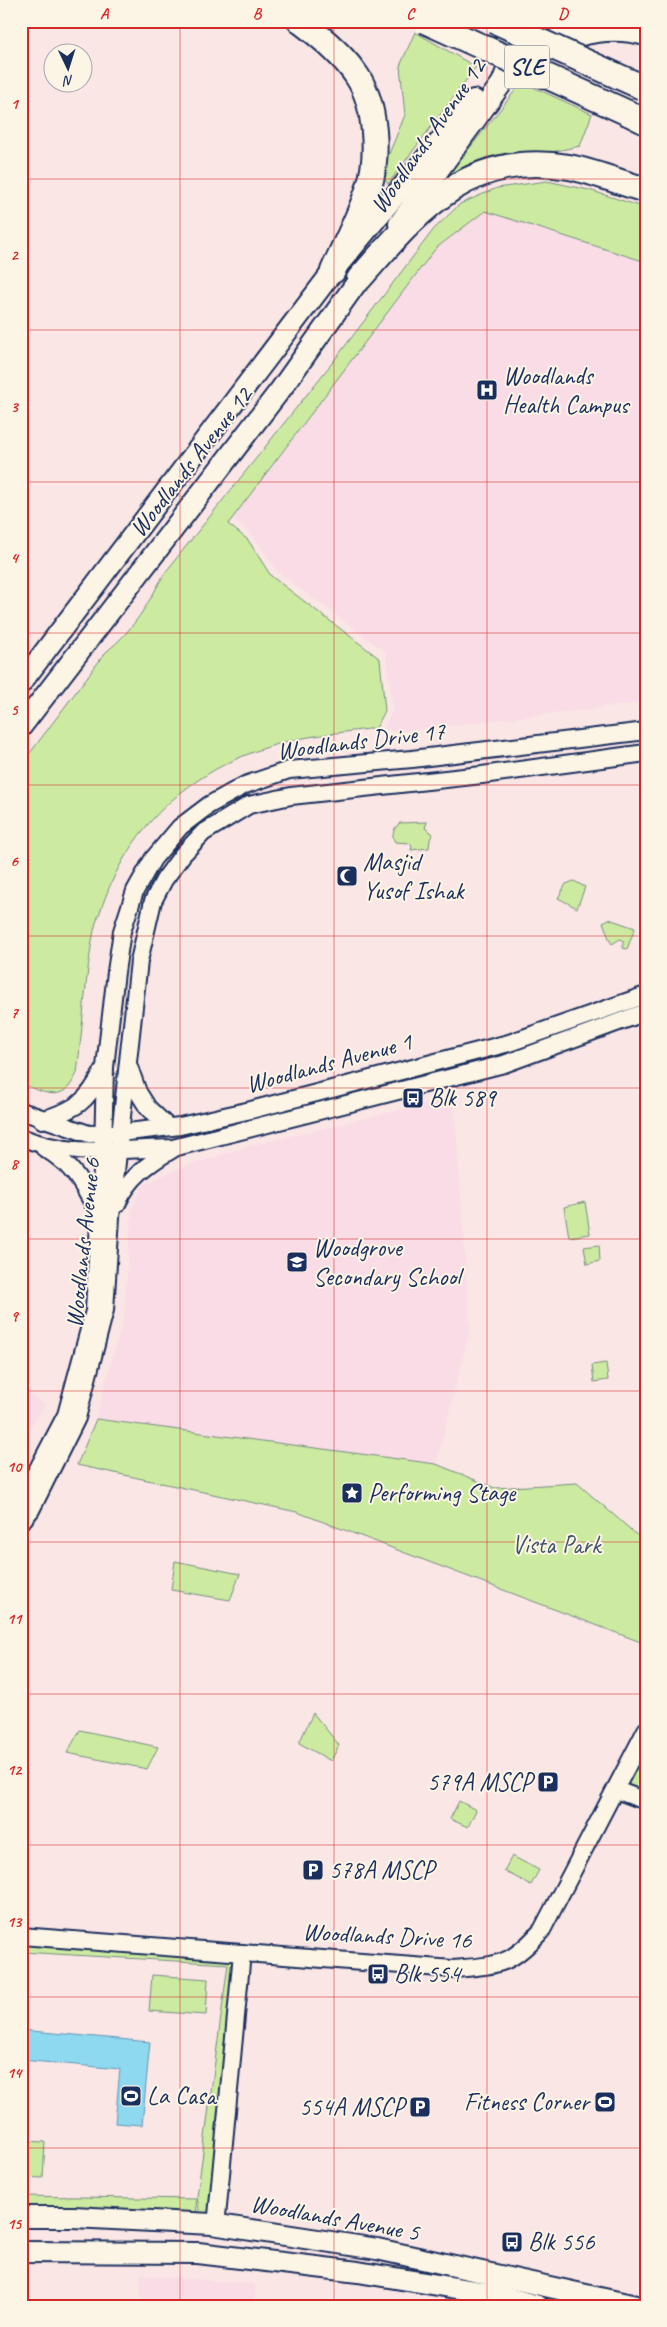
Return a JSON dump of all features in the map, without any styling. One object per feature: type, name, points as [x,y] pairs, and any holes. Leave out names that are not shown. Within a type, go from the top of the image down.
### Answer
[{"type":"highway","points":[[300,21],[315,33],[358,77],[369,105],[374,131],[374,158],[370,186],[333,271]]},
{"type":"highway","name":"SLE","points":[[425,21],[637,118]]},
{"type":"highway","name":"SLE","points":[[495,21],[644,88]]},
{"type":"highway","points":[[508,21],[510,62],[562,39],[592,30],[602,28],[646,33]]},
{"type":"highway","points":[[360,279],[415,217],[467,179],[497,168],[534,164],[570,168],[646,190]]},
{"type":"main road","name":"Woodlands Avenue 12","points":[[21,684],[333,271],[491,79],[510,62]]},
{"type":"main road","name":"Woodlands Avenue 12","points":[[21,727],[281,389],[502,83],[510,62]]},
{"type":"main road","name":"Woodlands Avenue 5","points":[[21,2217],[73,2217],[212,2224],[377,2249],[637,2305]]},
{"type":"main road","points":[[73,2217],[91,2229],[150,2233],[155,2237],[152,2252]]},
{"type":"main road","name":"Woodlands Avenue 5","points":[[21,2252],[198,2253],[358,2272],[493,2294],[538,2306]]},
{"type":"street","name":"Woodlands Drive 17","points":[[112,1134],[105,1067],[122,931],[135,891],[144,872],[180,827],[209,805],[245,786],[289,770],[412,759],[646,731]]},
{"type":"street","name":"Woodlands Drive 17","points":[[112,1134],[127,1062],[139,961],[153,901],[164,880],[183,854],[203,833],[248,804],[291,796],[499,773],[646,753]]},
{"type":"street","name":"Woodlands Avenue 1","points":[[21,1112],[89,1134],[112,1134],[168,1127],[251,1110],[509,1044],[646,996]]},
{"type":"street","name":"Woodlands Avenue 1","points":[[21,1137],[38,1144],[110,1152],[133,1149],[173,1148],[504,1064],[646,1012]]},
{"type":"street","points":[[127,1062],[138,1092],[148,1108],[168,1127]]},
{"type":"street","points":[[42,1120],[69,1112],[81,1104],[94,1089],[105,1067]]},
{"type":"street","points":[[327,1091],[340,1097],[376,1097]]},
{"type":"street","name":"Woodlands Avenue 6","points":[[21,1501],[66,1415],[94,1310],[112,1134]]},
{"type":"street","points":[[38,1144],[60,1157],[76,1174],[105,1216],[136,1174],[173,1148]]},
{"type":"street","name":"Woodlands Avenue 6","points":[[21,1522],[31,1510],[77,1418],[105,1310],[105,1216]]},
{"type":"street","name":"Woodlands Drive 16","points":[[21,1936],[453,1969],[490,1966],[508,1960],[523,1952],[542,1930],[646,1730]]},
{"type":"street","points":[[616,1790],[646,1801]]},
{"type":"street","points":[[212,2224],[216,2216],[242,1953]]},
{"type":"shaded area","name":"Woodlands Health Campus","points":[[485,211],[646,262],[646,702],[396,732],[384,728],[393,710],[386,652],[278,572],[252,534],[232,519],[436,248]]},
{"type":"shaded area","name":"Woodgrove Secondary School","points":[[454,1097],[470,1329],[436,1464],[96,1419],[124,1316],[132,1208],[144,1184],[178,1169],[246,1147]]},
{"type":"shaded area","points":[[21,1387],[45,1405],[21,1440]]},
{"type":"shaded area","points":[[140,2274],[255,2285],[255,2306],[141,2306]]},
{"type":"green space","points":[[415,32],[476,67],[388,184],[381,173],[405,115],[400,66]]},
{"type":"green space","points":[[522,82],[592,114],[580,146],[449,174]]},
{"type":"green space","points":[[547,181],[589,190],[646,208],[646,262],[485,211],[436,248],[228,524],[248,540],[271,576],[380,659],[385,711],[376,728],[297,739],[242,756],[216,769],[168,803],[148,824],[131,847],[116,873],[96,923],[88,966],[77,1073],[72,1083],[60,1093],[54,1094],[46,1093],[21,1083],[21,765],[106,652],[132,626],[164,574],[336,358],[434,229],[460,204],[497,188]]},
{"type":"green space","points":[[427,822],[425,828],[433,834],[430,839],[429,848],[411,850],[412,846],[409,843],[395,842],[393,832],[400,823]]},
{"type":"green space","points":[[574,881],[585,887],[577,908],[558,898],[566,884]]},
{"type":"green space","points":[[609,919],[635,928],[627,949],[623,948],[623,941],[620,939],[612,944],[610,941],[603,922]]},
{"type":"green space","points":[[585,1202],[590,1234],[569,1237],[564,1207]]},
{"type":"green space","points":[[599,1245],[600,1261],[587,1264],[584,1247]]},
{"type":"green space","points":[[606,1363],[608,1380],[594,1382],[592,1365]]},
{"type":"green space","name":"Vista Park","points":[[96,1419],[436,1464],[495,1488],[577,1483],[646,1543],[646,1644],[297,1512],[77,1465]]},
{"type":"green space","points":[[175,1561],[240,1574],[230,1600],[171,1590]]},
{"type":"green space","points":[[313,1713],[339,1745],[331,1761],[299,1743]]},
{"type":"green space","points":[[80,1730],[158,1747],[147,1769],[67,1753]]},
{"type":"green space","points":[[646,1733],[646,1800],[618,1789]]},
{"type":"green space","points":[[459,1801],[476,1810],[468,1827],[450,1819]]},
{"type":"green space","points":[[512,1856],[539,1870],[531,1885],[504,1871]]},
{"type":"green space","points":[[21,1941],[242,1953],[216,2219],[200,2216],[197,2197],[228,1964],[21,1952]]},
{"type":"green space","points":[[152,1975],[208,1979],[206,2015],[149,2011]]},
{"type":"green space","points":[[21,2141],[45,2142],[43,2178],[21,2177]]},
{"type":"green space","points":[[21,2196],[196,2199],[197,2219],[21,2212]]},
{"type":"water","name":"La Casa","points":[[21,2030],[150,2042],[142,2125],[115,2123],[120,2069],[21,2060]]},
{"type":"place","name":"Woodlands Health Campus","points":[[487,390]]},
{"type":"place","name":"Masjid Yusof Ishak","points":[[347,876]]},
{"type":"place","name":"Blk 589","points":[[413,1098]]},
{"type":"place","name":"Woodgrove Secondary School","points":[[297,1262]]},
{"type":"place","name":"Performing Stage","points":[[352,1493]]},
{"type":"place","name":"579A MSCP","points":[[548,1782]]},
{"type":"place","name":"578A MSCP","points":[[313,1870]]},
{"type":"place","name":"Blk 554","points":[[378,1974]]},
{"type":"place","name":"La Casa","points":[[131,2096]]},
{"type":"place","name":"Fitness Corner","points":[[605,2102]]},
{"type":"place","name":"554A MSCP","points":[[420,2107]]},
{"type":"place","name":"Blk 556","points":[[512,2242]]}]
